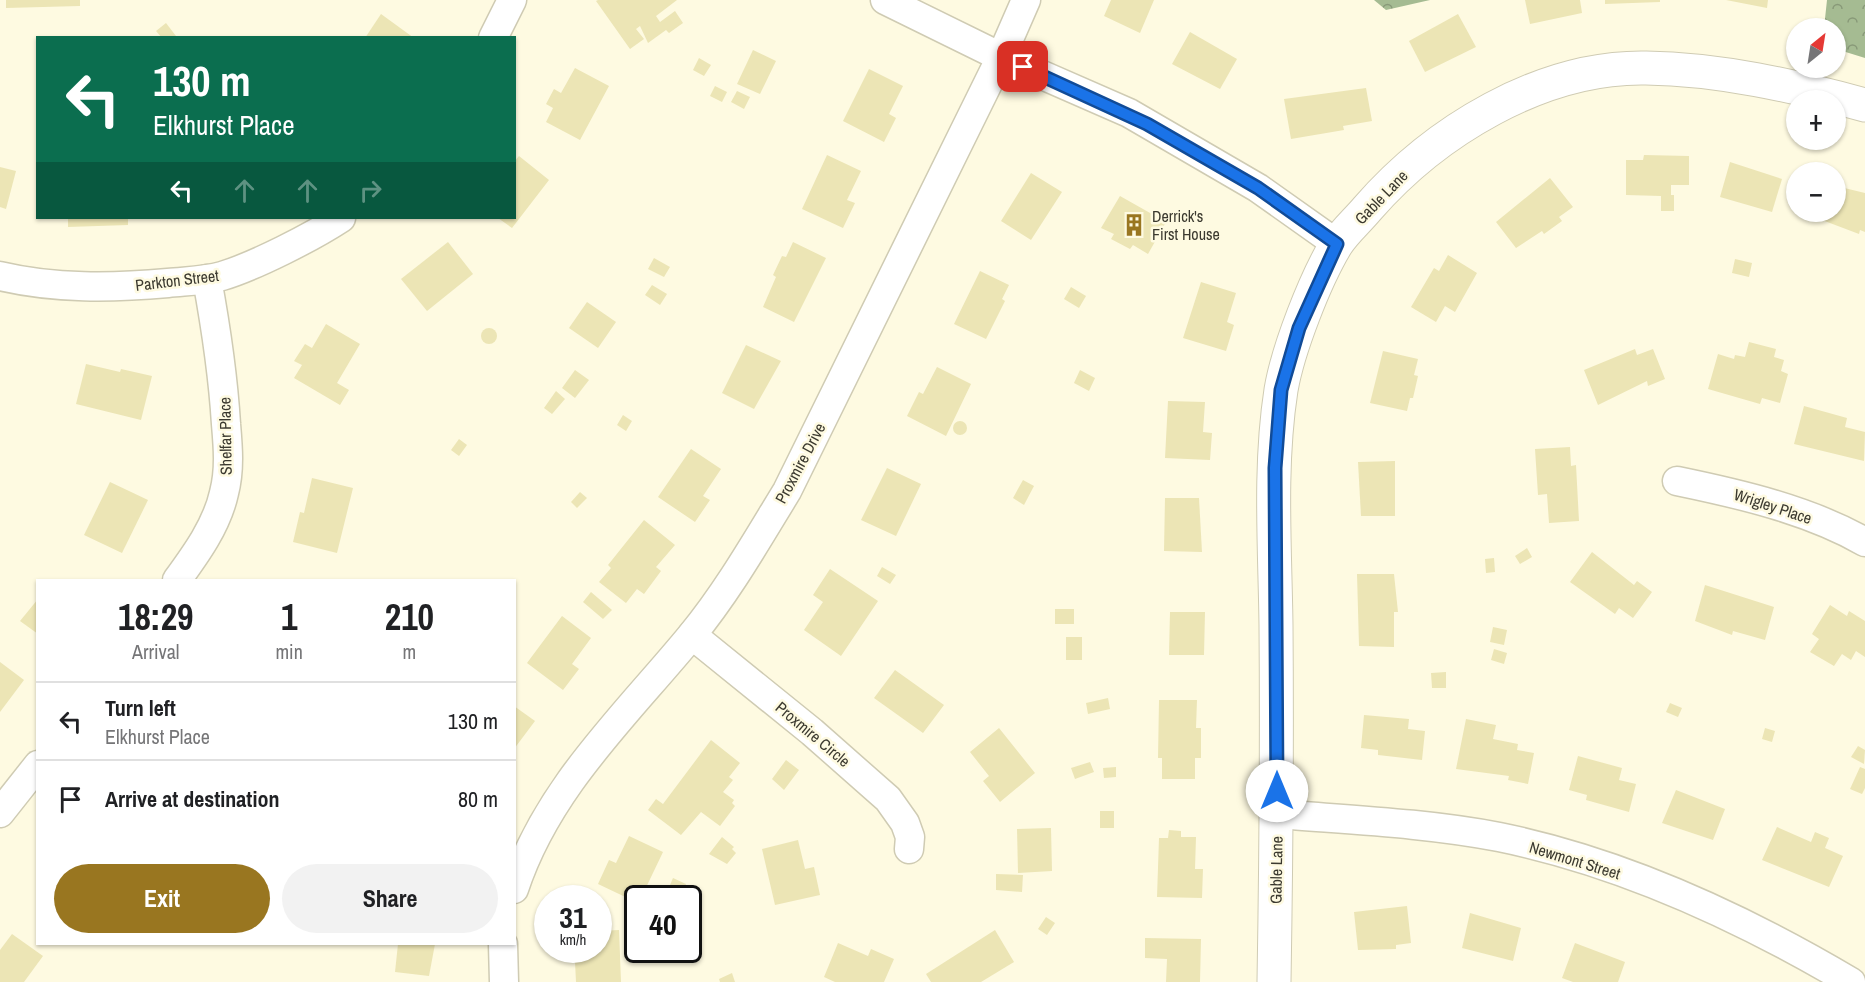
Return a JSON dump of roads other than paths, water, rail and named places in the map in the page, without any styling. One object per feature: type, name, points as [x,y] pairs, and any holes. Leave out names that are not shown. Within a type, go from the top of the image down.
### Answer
[{"type":"street","points":[[494,36],[512,0]]},
{"type":"street","points":[[885,0],[1001,57],[1129,113],[1258,188],[1337,244]]},
{"type":"street","name":"Proxmire Drive","points":[[516,885],[554,805],[599,743],[692,636],[754,546],[787,491],[1001,57],[1026,0]]},
{"type":"street","name":"Gable Lane","points":[[1274,982],[1277,814],[1275,468],[1281,390],[1299,328],[1337,244],[1388,185],[1458,128],[1497,104],[1597,72],[1645,68],[1720,74],[1765,81],[1865,105]]},
{"type":"street","name":"Parkton Street","points":[[0,276],[58,285],[122,287],[207,279],[224,276],[291,245],[339,219]]},
{"type":"street","name":"Shelfar Place","points":[[178,579],[194,557],[217,515],[225,492],[228,458],[222,356],[207,279]]},
{"type":"street","name":"Wrigley Place","points":[[1677,481],[1734,493],[1811,518],[1865,542]]},
{"type":"street","name":"Proxmire Circle","points":[[692,636],[821,739],[888,799],[905,823],[910,837],[909,849]]},
{"type":"street","points":[[0,813],[36,768]]},
{"type":"street","name":"Newmont Street","points":[[1277,814],[1402,824],[1499,837],[1576,858],[1657,885],[1733,919],[1809,957],[1851,982]]},
{"type":"street","points":[[503,945],[504,982]]},
{"type":"place","name":"Derrick's First House","points":[[1134,225]]}]
